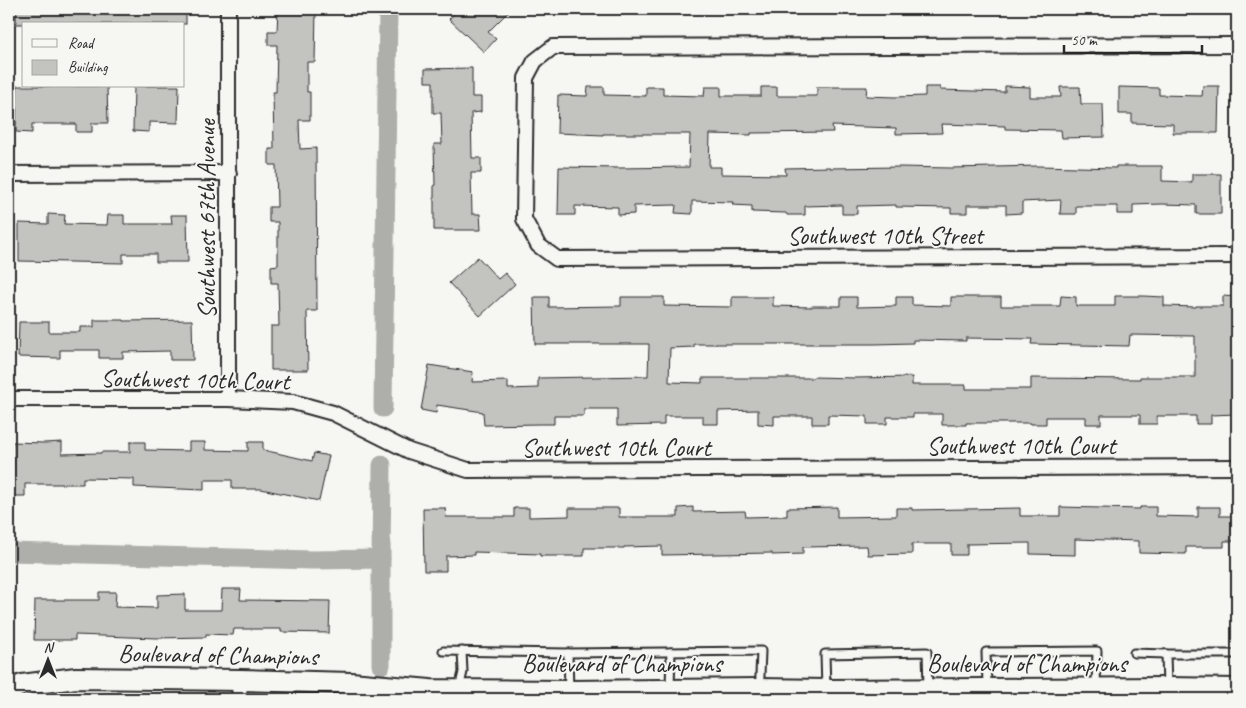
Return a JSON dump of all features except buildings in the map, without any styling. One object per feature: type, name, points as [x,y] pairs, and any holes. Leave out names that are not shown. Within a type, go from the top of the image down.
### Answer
[{"type":"street","name":"Southwest 67th Avenue","points":[[228,9],[228,399]]},
{"type":"street","name":"Southwest 10th Street","points":[[1237,45],[553,47],[535,61],[526,78],[524,219],[538,245],[557,259],[1237,256]]},
{"type":"street","points":[[9,174],[229,173]]},
{"type":"street","name":"Southwest 10th Court","points":[[9,400],[228,399],[293,402],[333,413],[409,451],[468,470],[1237,467]]},
{"type":"street","name":"Boulevard of Champions","points":[[9,690],[22,685],[76,678],[239,690],[351,683],[392,693],[458,689],[568,696],[670,690],[826,695],[987,689],[1237,689]]},
{"type":"lane","points":[[443,650],[568,653],[761,651],[759,694]]},
{"type":"lane","points":[[458,689],[463,672],[462,651]]},
{"type":"lane","points":[[670,690],[671,652]]},
{"type":"lane","points":[[826,695],[825,654],[927,652],[928,690]]},
{"type":"lane","points":[[987,689],[986,652],[1097,652],[1096,688]]},
{"type":"lane","points":[[568,653],[568,696]]},
{"type":"lane","points":[[1134,653],[1237,654]]},
{"type":"lane","points":[[1166,654],[1167,688]]},
{"type":"waterway","points":[[383,408],[388,9]]},
{"type":"waterway","points":[[381,559],[382,465]]},
{"type":"waterway","points":[[9,552],[312,560],[381,559],[381,665]]}]
